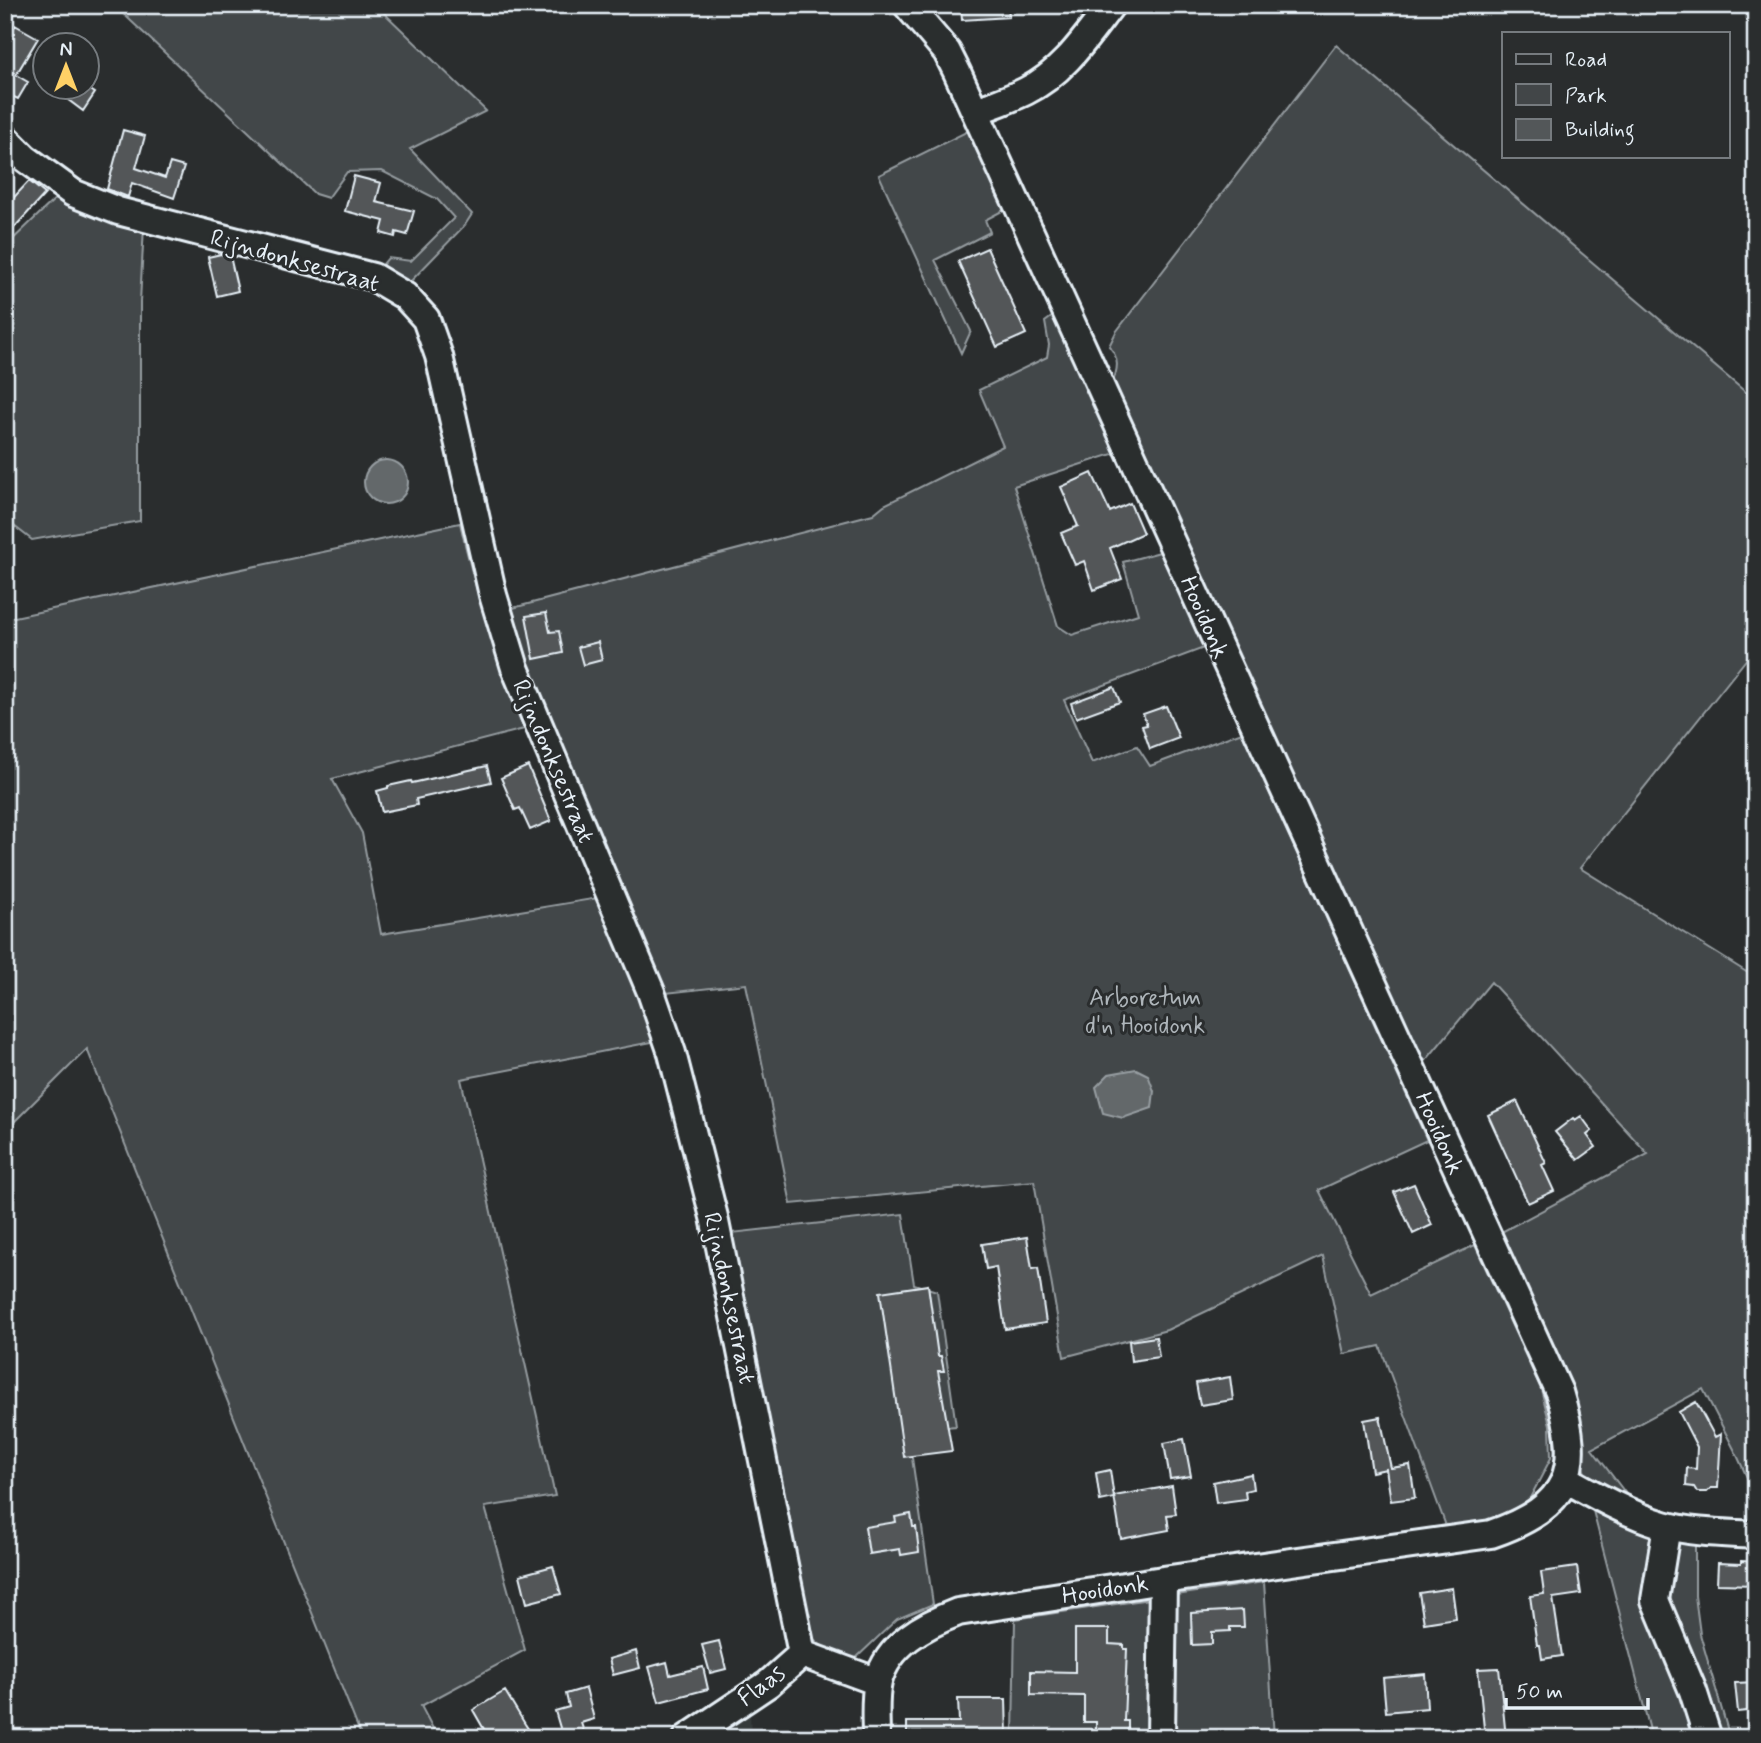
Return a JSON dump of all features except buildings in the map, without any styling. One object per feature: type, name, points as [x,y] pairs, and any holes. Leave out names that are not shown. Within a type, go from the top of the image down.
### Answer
[{"type":"street","name":"Hooidonk","points":[[878,1682],[889,1658],[906,1639],[930,1622],[958,1612],[1491,1534],[1520,1525],[1542,1510],[1561,1489],[1570,1468],[1572,1443],[1559,1392],[975,112],[947,52],[907,5]]},
{"type":"street","points":[[975,112],[1028,90],[1055,72],[1111,5]]},
{"type":"street","name":"Rijndonksestraat","points":[[5,138],[25,158],[73,193],[118,211],[373,277],[405,296],[426,319],[439,356],[493,596],[515,668],[651,992],[672,1053],[714,1217],[802,1654]]},
{"type":"street","points":[[1566,1479],[1646,1519],[1667,1526],[1756,1535]]},
{"type":"street","points":[[1667,1526],[1656,1601],[1693,1691],[1708,1738]]},
{"type":"street","points":[[1161,1738],[1163,1580]]},
{"type":"street","name":"Flaas","points":[[687,1738],[768,1684],[802,1654],[878,1682]]},
{"type":"street","points":[[876,1738],[878,1682]]},
{"type":"shaded area","points":[[386,460],[395,461],[402,466],[407,473],[407,491],[402,498],[395,503],[386,504],[377,503],[370,498],[365,491],[364,482],[365,473],[370,466],[377,461]]},
{"type":"shaded area","points":[[1136,1069],[1148,1075],[1154,1091],[1152,1108],[1123,1118],[1103,1113],[1096,1087],[1109,1074]]},
{"type":"shaded area","points":[[750,1712],[751,1738],[709,1738]]},
{"type":"green space","points":[[114,5],[386,5],[381,10],[486,111],[410,149],[472,214],[465,225],[409,283],[378,270],[388,258],[411,261],[454,218],[437,199],[382,171],[347,172],[328,198],[315,194]]},
{"type":"green space","points":[[1336,45],[1756,401],[1756,647],[1580,868],[1756,978],[1756,1497],[1703,1389],[1592,1449],[1633,1503],[1586,1476],[1580,1458],[1581,1433],[1578,1413],[1494,1236],[1648,1154],[1491,982],[1418,1070],[1112,384],[1117,364],[1109,346],[1116,332]]},
{"type":"green space","points":[[968,131],[1004,210],[985,220],[990,232],[935,260],[971,331],[961,353],[879,175]]},
{"type":"green space","points":[[59,195],[144,226],[140,302],[140,521],[32,540],[5,519],[5,247]]},
{"type":"green space","name":"Arboretum d'n Hooidonk","points":[[1053,316],[1116,453],[1014,486],[1058,626],[1072,635],[1138,614],[1123,562],[1160,552],[1204,648],[1064,700],[1092,763],[1137,746],[1150,766],[1242,732],[1427,1140],[1319,1190],[1371,1294],[1475,1245],[1541,1389],[1550,1425],[1551,1458],[1530,1498],[1515,1510],[1487,1520],[1446,1526],[1380,1346],[1344,1354],[1323,1256],[1167,1330],[1064,1357],[1034,1181],[791,1204],[746,984],[666,993],[534,687],[509,609],[873,514],[884,505],[1003,446],[979,390],[1047,357],[1049,345],[1045,322]]},
{"type":"green space","points":[[460,523],[488,628],[524,729],[332,779],[362,833],[381,934],[598,898],[647,1008],[657,1041],[461,1079],[555,1496],[485,1507],[525,1650],[421,1706],[438,1738],[362,1738],[87,1049],[5,1131],[5,619]]},
{"type":"green space","points":[[903,1214],[914,1284],[937,1291],[956,1426],[908,1430],[933,1604],[897,1619],[855,1659],[824,1648],[809,1635],[731,1233]]},
{"type":"green space","points":[[1591,1503],[1695,1539],[1695,1596],[1700,1634],[1730,1738],[1652,1738]]},
{"type":"green space","points":[[1264,1582],[1274,1738],[1013,1738],[1015,1619]]}]
